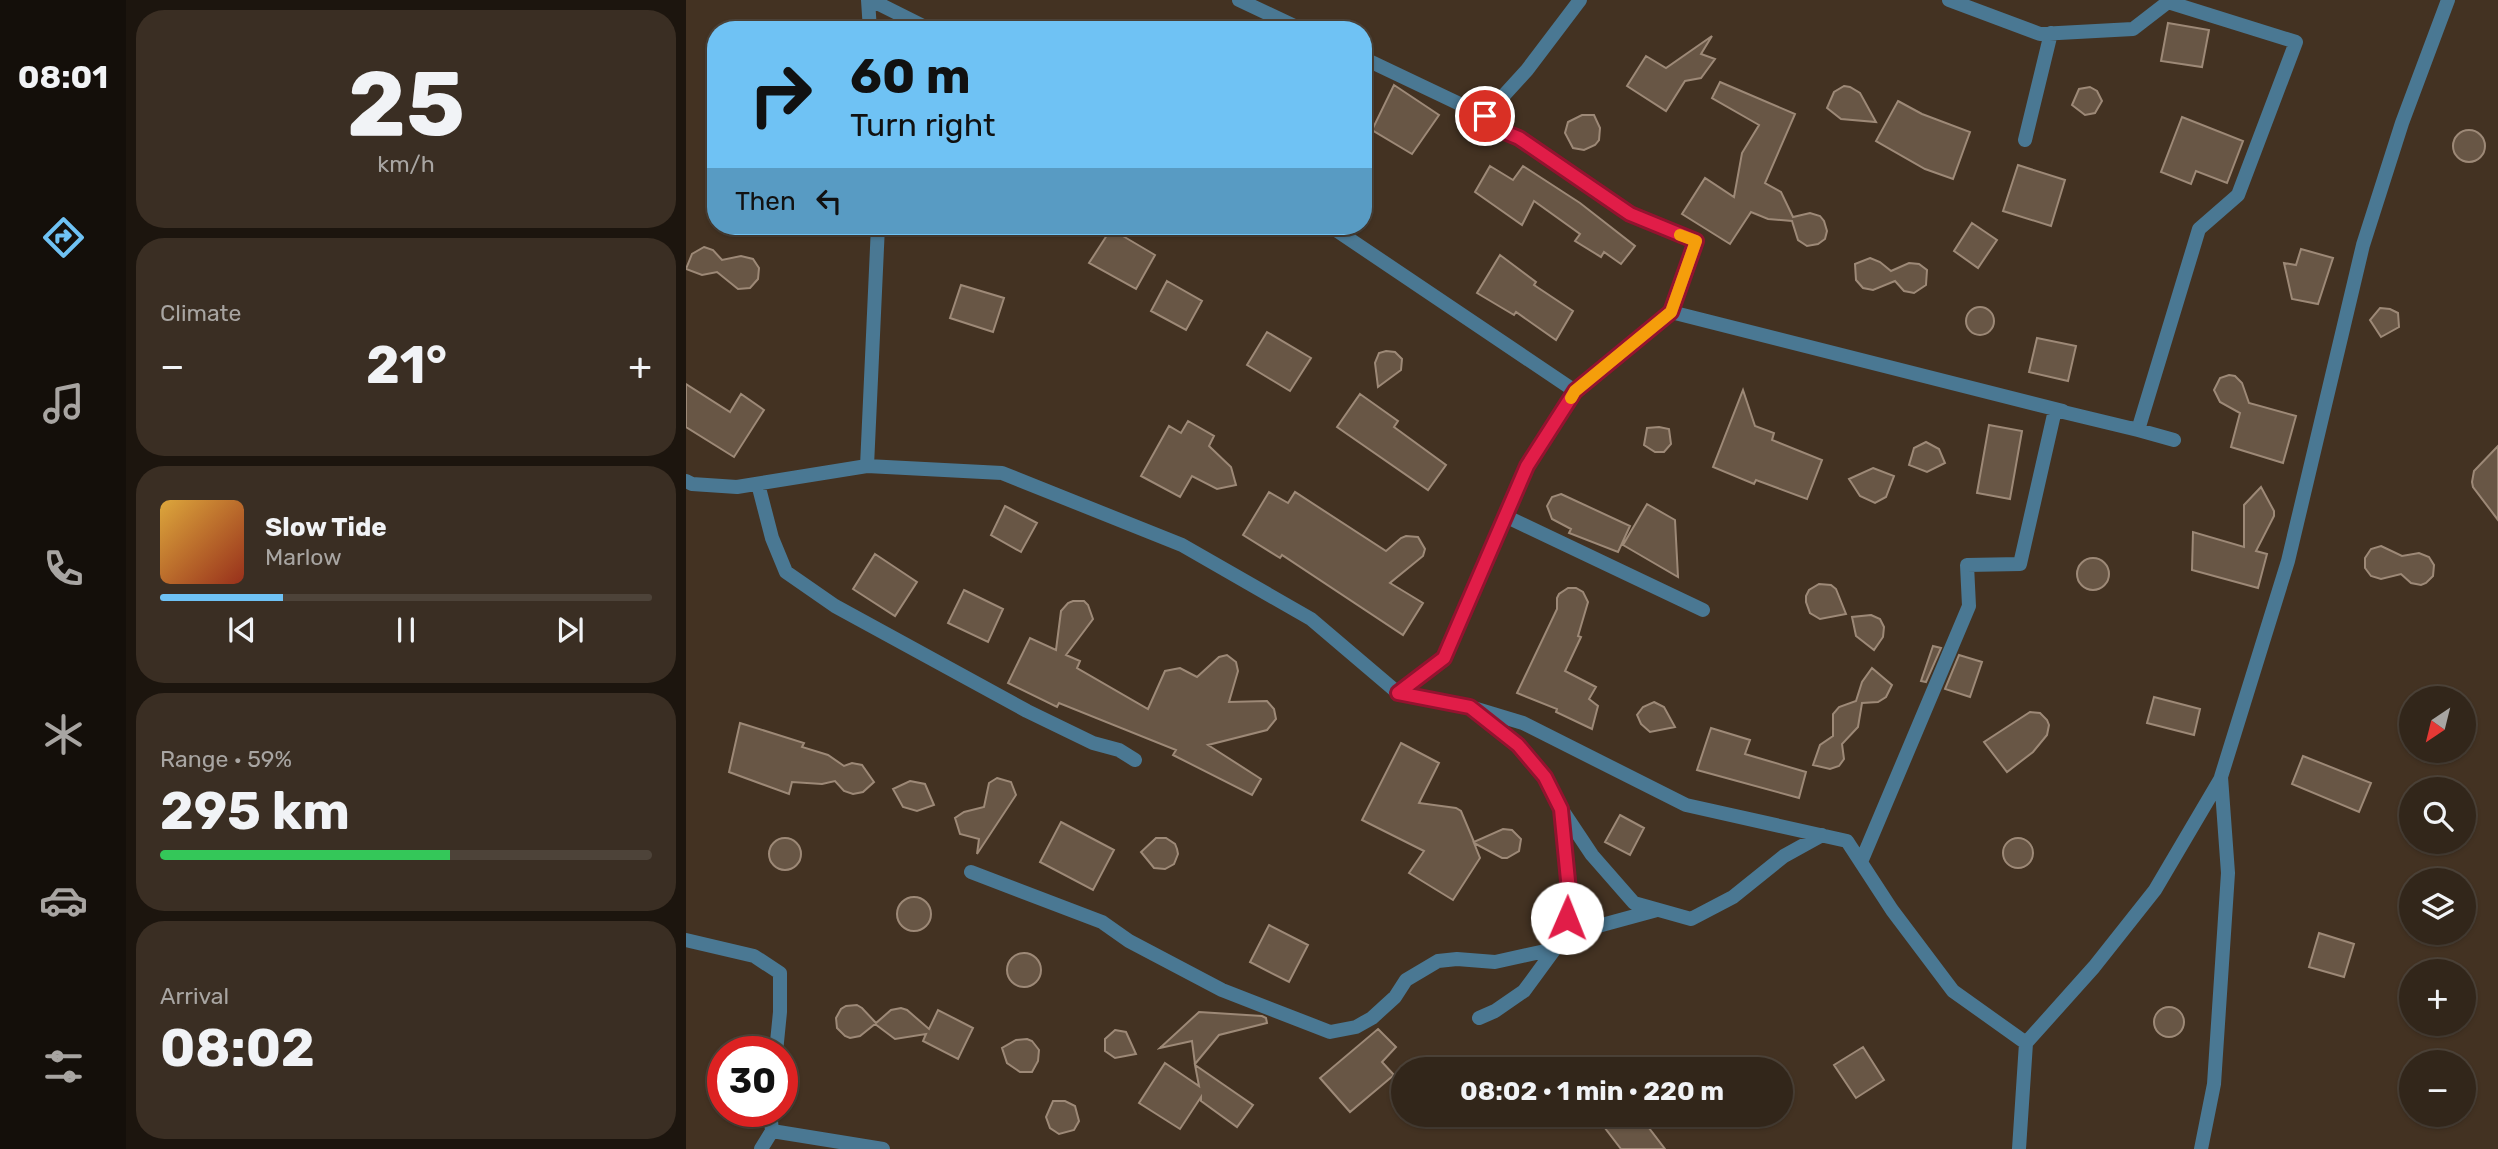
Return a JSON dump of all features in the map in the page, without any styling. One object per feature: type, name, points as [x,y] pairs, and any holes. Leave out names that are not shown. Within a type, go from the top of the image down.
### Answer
[{"type":"street","points":[[870,21],[869,0],[912,21]]},
{"type":"street","points":[[1239,0],[1284,21]]},
{"type":"street","points":[[1485,116],[1527,70],[1580,0]]},
{"type":"street","points":[[1949,0],[2040,34],[2133,29],[2168,2],[2296,42],[2238,195],[2199,229],[2138,430]]},
{"type":"street","points":[[2019,1149],[2022,1136],[2026,1043],[2094,967],[2155,890],[2221,777],[2288,561],[2363,245],[2402,123],[2448,0]]},
{"type":"street","points":[[2025,140],[2051,33]]},
{"type":"street","points":[[1372,62],[1485,116],[1502,131],[1519,138],[1630,214],[1696,241],[1671,312],[1575,391],[1527,466],[1444,658],[1398,693]]},
{"type":"street","points":[[867,467],[878,235]]},
{"type":"street","points":[[1342,235],[1575,391]]},
{"type":"street","points":[[1671,312],[2174,440]]},
{"type":"street","points":[[1861,862],[1969,606],[1967,565],[2020,564],[2055,410],[2138,430]]},
{"type":"street","points":[[686,481],[692,484],[737,487],[867,467],[1002,473],[1182,545],[1311,619],[1398,693],[1470,707],[1523,723],[1686,805],[1847,841],[1892,910],[1953,991],[2026,1043]]},
{"type":"street","points":[[758,484],[772,538],[786,572],[835,606],[1027,711],[1093,743],[1119,750],[1135,760]]},
{"type":"street","points":[[1505,516],[1703,610]]},
{"type":"street","points":[[1470,707],[1518,745],[1545,777],[1561,809],[1592,855],[1634,903],[1691,919],[1733,897],[1784,856],[1822,835]]},
{"type":"street","points":[[2201,1149],[2214,1084],[2228,873],[2221,777]]},
{"type":"street","points":[[1479,1018],[1524,991],[1564,935],[1570,901],[1561,809]]},
{"type":"street","points":[[971,872],[1102,922],[1129,941],[1223,990],[1330,1032],[1356,1027],[1372,1018],[1395,997],[1406,980],[1438,961],[1457,959],[1495,962],[1554,948]]},
{"type":"street","points":[[1564,935],[1658,910]]},
{"type":"street","points":[[686,940],[754,956],[780,973],[778,1036]]},
{"type":"street","points":[[761,1149],[772,1127]]},
{"type":"street","points":[[772,1131],[883,1149]]},
{"type":"building","points":[[2168,23],[2209,30],[2202,67],[2161,61]]},
{"type":"building","points":[[1712,36],[1701,54],[1715,59],[1701,78],[1685,81],[1666,111],[1627,86],[1646,56],[1666,68]]},
{"type":"building","points":[[1720,82],[1795,114],[1765,183],[1781,192],[1793,217],[1810,213],[1820,216],[1827,231],[1825,239],[1818,244],[1807,246],[1798,240],[1792,221],[1768,219],[1751,212],[1730,244],[1682,214],[1705,178],[1734,197],[1742,153],[1759,125],[1712,98]]},
{"type":"building","points":[[1394,85],[1439,115],[1412,154],[1372,130]]},
{"type":"building","points":[[1844,86],[1860,93],[1876,122],[1841,119],[1827,108],[1834,92]]},
{"type":"building","points":[[2090,87],[2097,91],[2102,101],[2095,113],[2085,115],[2072,105],[2079,89]]},
{"type":"building","points":[[1898,101],[1922,114],[1970,132],[1953,179],[1925,169],[1876,141]]},
{"type":"building","points":[[1582,115],[1594,115],[1600,128],[1599,140],[1584,150],[1573,148],[1565,133],[1568,122]]},
{"type":"building","points":[[2182,117],[2243,141],[2227,183],[2196,171],[2191,184],[2161,172]]},
{"type":"building","points":[[2469,130],[2480,135],[2485,146],[2480,157],[2469,162],[2458,157],[2453,146],[2458,135]]},
{"type":"building","points":[[2018,165],[2065,180],[2051,226],[2003,211]]},
{"type":"building","points":[[1490,166],[1513,180],[1523,166],[1580,203],[1635,246],[1621,264],[1604,252],[1601,257],[1575,241],[1580,234],[1534,201],[1522,225],[1475,192]]},
{"type":"building","points":[[1972,223],[1997,240],[1978,268],[1954,251]]},
{"type":"building","points":[[1107,235],[1121,235],[1155,255],[1136,289],[1089,263]]},
{"type":"building","points":[[704,247],[713,250],[722,260],[741,256],[753,259],[759,268],[758,279],[750,288],[738,289],[717,272],[702,275],[686,269],[692,254]]},
{"type":"building","points":[[2301,249],[2333,258],[2318,304],[2292,299],[2284,263],[2296,265]]},
{"type":"building","points":[[1500,255],[1536,282],[1534,285],[1573,311],[1556,340],[1516,312],[1514,315],[1477,293]]},
{"type":"building","points":[[1870,258],[1891,271],[1909,263],[1919,264],[1927,270],[1926,285],[1914,293],[1904,291],[1895,281],[1873,290],[1863,288],[1856,280],[1855,264]]},
{"type":"building","points":[[1167,281],[1202,301],[1186,330],[1151,311]]},
{"type":"building","points":[[961,285],[1004,298],[993,332],[950,318]]},
{"type":"building","points":[[1980,307],[1990,311],[1994,321],[1990,331],[1980,335],[1970,331],[1966,321],[1970,311]]},
{"type":"building","points":[[2380,308],[2398,313],[2399,327],[2381,337],[2370,320]]},
{"type":"building","points":[[1267,332],[1311,358],[1290,391],[1247,365]]},
{"type":"building","points":[[2037,338],[2076,346],[2068,381],[2029,372]]},
{"type":"building","points":[[1395,352],[1402,359],[1401,370],[1378,387],[1375,363],[1379,353]]},
{"type":"building","points":[[2235,376],[2242,383],[2249,403],[2296,416],[2283,463],[2231,447],[2240,413],[2220,402],[2214,390],[2220,378]]},
{"type":"building","points":[[686,384],[730,412],[741,394],[764,410],[734,457],[686,427]]},
{"type":"building","points":[[1743,390],[1755,426],[1774,433],[1772,440],[1822,460],[1807,499],[1756,480],[1754,484],[1713,467]]},
{"type":"building","points":[[1360,394],[1398,421],[1394,427],[1446,465],[1428,490],[1337,427]]},
{"type":"building","points":[[1188,421],[1214,436],[1209,446],[1231,467],[1236,485],[1217,489],[1192,476],[1180,497],[1141,476],[1169,426],[1181,433]]},
{"type":"building","points":[[1989,425],[2022,431],[2010,499],[1977,493]]},
{"type":"building","points":[[1647,428],[1669,429],[1671,444],[1664,452],[1655,452],[1644,445]]},
{"type":"building","points":[[1926,442],[1939,449],[1945,463],[1927,472],[1909,465],[1914,448]]},
{"type":"building","points":[[2498,446],[2498,520],[2472,482],[2474,471]]},
{"type":"building","points":[[1873,468],[1894,476],[1886,497],[1875,503],[1860,496],[1849,479]]},
{"type":"building","points":[[2261,487],[2274,516],[2256,551],[2267,554],[2258,588],[2192,570],[2193,532],[2244,547],[2244,505]]},
{"type":"building","points":[[1269,492],[1288,503],[1295,492],[1386,551],[1401,538],[1418,537],[1425,549],[1423,556],[1390,583],[1423,603],[1403,635],[1282,555],[1280,558],[1243,535]]},
{"type":"building","points":[[1561,494],[1630,526],[1618,552],[1569,533],[1571,529],[1552,519],[1547,506],[1552,497]]},
{"type":"building","points":[[1647,504],[1675,520],[1678,577],[1623,545]]},
{"type":"building","points":[[1005,506],[1037,523],[1021,552],[991,535]]},
{"type":"building","points":[[2381,546],[2402,556],[2419,553],[2429,557],[2434,565],[2433,576],[2421,585],[2411,583],[2401,574],[2381,579],[2371,576],[2365,568],[2365,558],[2371,549]]},
{"type":"building","points":[[875,554],[917,582],[895,616],[853,589]]},
{"type":"building","points":[[2093,558],[2104,563],[2109,574],[2104,585],[2093,590],[2082,585],[2077,574],[2082,563]]},
{"type":"building","points":[[1819,584],[1831,585],[1836,589],[1846,614],[1820,619],[1810,613],[1806,596],[1809,590]]},
{"type":"building","points":[[1568,588],[1583,592],[1588,602],[1578,636],[1581,637],[1565,671],[1596,687],[1589,699],[1598,706],[1592,729],[1556,712],[1557,709],[1517,693],[1557,609],[1557,598]]},
{"type":"building","points":[[964,590],[1003,609],[988,642],[948,623]]},
{"type":"building","points":[[1073,601],[1084,601],[1093,619],[1066,655],[1080,661],[1077,668],[1148,709],[1165,671],[1180,668],[1197,677],[1219,657],[1227,655],[1236,662],[1238,671],[1229,702],[1267,701],[1274,709],[1276,719],[1267,730],[1208,745],[1261,779],[1252,795],[1173,755],[1176,750],[1059,703],[1057,707],[1008,683],[1030,638],[1056,650],[1061,611]]},
{"type":"building","points":[[1871,615],[1880,619],[1884,627],[1883,637],[1874,650],[1856,636],[1852,617]]},
{"type":"building","points":[[1933,646],[1941,648],[1926,682],[1921,681]]},
{"type":"building","points":[[1959,655],[1982,662],[1970,697],[1945,689]]},
{"type":"building","points":[[1872,668],[1892,685],[1886,697],[1878,702],[1862,703],[1858,727],[1842,744],[1844,759],[1839,766],[1830,769],[1813,765],[1820,745],[1833,736],[1833,714],[1839,707],[1856,701],[1862,682]]},
{"type":"building","points":[[2154,697],[2200,709],[2194,735],[2147,723]]},
{"type":"building","points":[[1654,702],[1664,707],[1675,727],[1650,732],[1641,724],[1637,715],[1643,707]]},
{"type":"building","points":[[2030,712],[2040,713],[2047,720],[2047,735],[2033,752],[2007,772],[1984,742]]},
{"type":"building","points":[[740,723],[804,743],[802,747],[828,755],[844,766],[852,763],[862,765],[874,782],[863,792],[853,794],[844,791],[835,781],[822,784],[792,782],[789,794],[729,772]]},
{"type":"building","points":[[1711,728],[1750,740],[1745,754],[1806,772],[1799,798],[1697,770]]},
{"type":"building","points":[[1401,743],[1439,763],[1419,803],[1461,811],[1474,842],[1503,829],[1512,830],[1521,839],[1519,851],[1507,858],[1474,843],[1480,858],[1453,900],[1409,873],[1424,851],[1362,820]]},
{"type":"building","points":[[2303,756],[2371,783],[2359,812],[2292,784]]},
{"type":"building","points":[[997,778],[1011,782],[1016,795],[977,854],[979,839],[960,834],[955,818],[964,812],[984,807],[989,783]]},
{"type":"building","points":[[910,781],[925,784],[934,805],[917,811],[903,807],[893,789]]},
{"type":"building","points":[[1620,815],[1644,828],[1630,855],[1605,842]]},
{"type":"building","points":[[1061,822],[1114,850],[1093,890],[1040,862]]},
{"type":"building","points":[[785,838],[796,843],[801,854],[796,865],[785,870],[774,865],[769,854],[774,843]]},
{"type":"building","points":[[1156,838],[1166,838],[1175,844],[1177,849],[1174,864],[1165,869],[1154,868],[1141,852]]},
{"type":"building","points":[[2018,838],[2024,839],[2032,847],[2032,859],[2024,867],[2018,868],[2012,867],[2004,859],[2003,853],[2004,847],[2012,839]]},
{"type":"building","points":[[914,897],[926,902],[931,914],[926,926],[914,931],[902,926],[897,914],[902,902]]},
{"type":"building","points":[[1269,925],[1308,945],[1289,982],[1250,962]]},
{"type":"building","points":[[2319,933],[2354,944],[2344,977],[2309,967]]},
{"type":"building","points":[[1024,953],[1036,958],[1041,970],[1036,982],[1024,987],[1012,982],[1007,970],[1012,958]]},
{"type":"building","points":[[857,1005],[876,1023],[891,1010],[901,1008],[929,1029],[938,1010],[973,1028],[958,1059],[923,1041],[926,1034],[895,1039],[875,1024],[860,1036],[850,1038],[837,1028],[836,1018],[841,1009]]},
{"type":"building","points":[[2169,1007],[2175,1008],[2183,1016],[2183,1028],[2175,1036],[2169,1037],[2163,1036],[2155,1028],[2154,1022],[2155,1016],[2163,1008]]},
{"type":"building","points":[[1199,1012],[1262,1016],[1267,1023],[1219,1035],[1195,1064],[1192,1041],[1160,1048]]},
{"type":"building","points":[[1378,1029],[1396,1047],[1382,1062],[1391,1072],[1391,1078],[1350,1112],[1320,1078]]},
{"type":"building","points":[[1115,1030],[1126,1032],[1136,1054],[1115,1058],[1105,1051],[1105,1039]]},
{"type":"building","points":[[1027,1039],[1039,1050],[1038,1061],[1032,1072],[1020,1072],[1007,1063],[1002,1048],[1016,1040]]},
{"type":"building","points":[[1863,1047],[1884,1080],[1856,1098],[1834,1065]]},
{"type":"building","points":[[1165,1063],[1199,1086],[1195,1065],[1253,1105],[1237,1127],[1201,1101],[1201,1097],[1180,1129],[1139,1103]]},
{"type":"building","points":[[1053,1101],[1065,1101],[1075,1106],[1079,1121],[1074,1130],[1059,1134],[1050,1128],[1046,1117]]},
{"type":"building","points":[[1604,1127],[1648,1127],[1665,1149],[1621,1149]]},
{"type":"slow traffic","points":[[1571,398],[1575,391],[1671,312],[1696,241],[1680,235]]},
{"type":"route","points":[[1485,116],[1502,131],[1519,138],[1630,214],[1696,241],[1671,312],[1575,391],[1527,466],[1444,658],[1398,693],[1470,707],[1518,745],[1545,777],[1561,809],[1570,901],[1567,918]]}]
